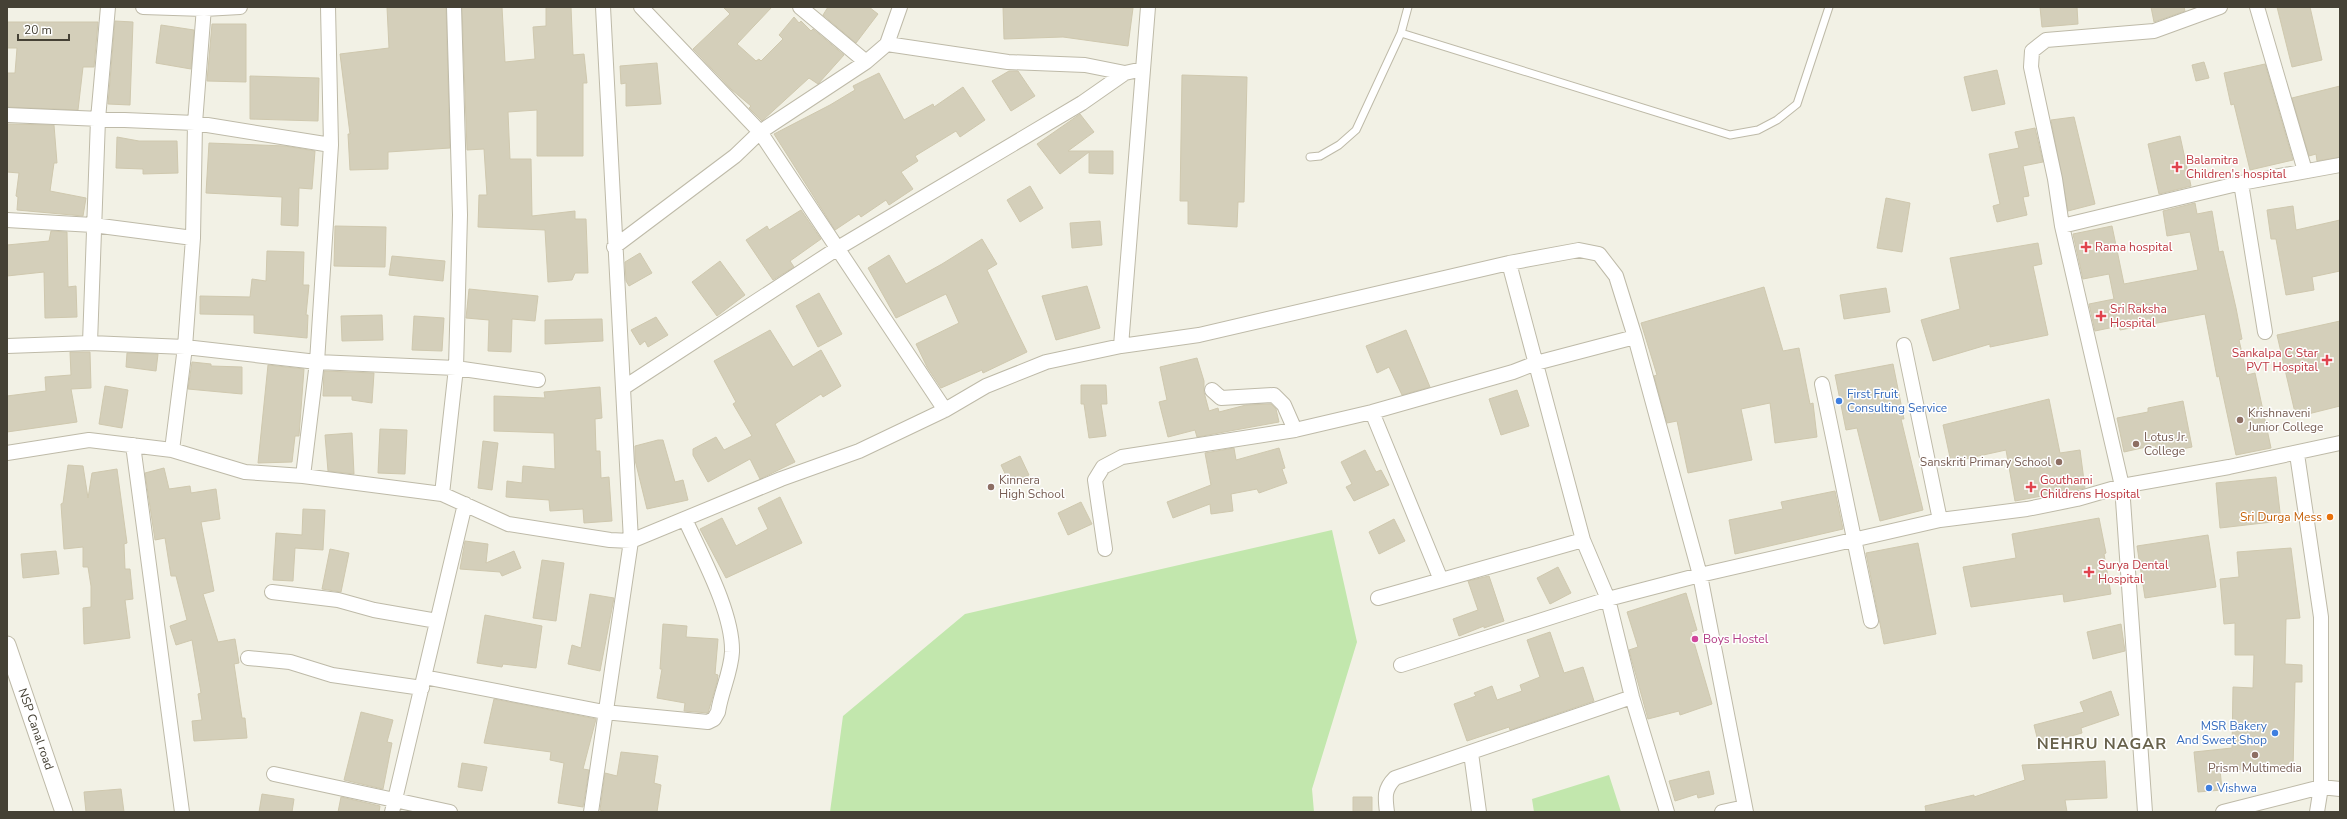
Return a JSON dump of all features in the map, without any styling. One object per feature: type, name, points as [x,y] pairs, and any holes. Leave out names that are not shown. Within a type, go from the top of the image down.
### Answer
[{"type":"street","points":[[90,342],[98,119],[108,7]]},
{"type":"street","points":[[142,7],[240,7]]},
{"type":"street","points":[[304,476],[317,362],[331,145],[328,7]]},
{"type":"street","points":[[442,494],[456,368],[460,214],[454,7]]},
{"type":"street","points":[[591,812],[604,712],[631,541],[614,247],[603,7]]},
{"type":"street","points":[[641,7],[760,132],[945,410]]},
{"type":"street","points":[[800,7],[866,62]]},
{"type":"street","points":[[614,247],[735,156],[760,132],[866,62],[887,44],[900,7]]},
{"type":"street","points":[[1121,346],[1148,7]]},
{"type":"street","points":[[2145,812],[2122,486],[2062,226],[2055,178],[2031,67],[2032,51],[2046,40],[2154,31],[2220,7]]},
{"type":"street","points":[[2257,7],[2305,171]]},
{"type":"street","points":[[172,450],[185,348],[193,238],[195,122],[204,8]]},
{"type":"street","points":[[887,44],[1008,62],[1085,65],[1125,73]]},
{"type":"street","points":[[623,388],[838,248],[1082,103],[1125,73],[1143,69]]},
{"type":"street","points":[[7,116],[195,122],[331,145]]},
{"type":"street","points":[[2062,226],[2241,183],[2340,165]]},
{"type":"street","points":[[2241,183],[2265,332]]},
{"type":"street","points":[[7,220],[93,225],[193,238]]},
{"type":"street","points":[[7,453],[89,440],[172,450],[245,472],[304,476],[442,494],[508,524],[610,540],[631,541],[781,479],[859,451],[945,410],[986,386],[1046,362],[1121,346],[1199,336],[1510,263],[1579,250],[1599,254],[1616,276],[1635,337],[1700,575],[1746,810],[1722,812]]},
{"type":"street","points":[[1510,263],[1583,540],[1608,599],[1632,697],[1667,812]]},
{"type":"street","points":[[1105,549],[1095,480],[1103,467],[1122,457],[1295,430],[1372,412],[1513,372],[1536,363],[1635,337]]},
{"type":"street","points":[[7,346],[90,342],[185,348],[317,362],[456,368],[538,380]]},
{"type":"street","points":[[1904,346],[1940,520]]},
{"type":"street","points":[[1822,384],[1871,621]]},
{"type":"street","points":[[1212,390],[1221,398],[1274,395],[1284,405],[1295,430]]},
{"type":"street","points":[[1372,412],[1441,580]]},
{"type":"street","points":[[1401,665],[1608,599],[1700,575],[1940,520],[2027,510],[2122,486],[2297,454],[2340,443]]},
{"type":"street","points":[[133,445],[182,812]]},
{"type":"street","points":[[2297,454],[2321,617],[2321,787],[2317,812]]},
{"type":"street","points":[[394,807],[465,504]]},
{"type":"street","points":[[248,658],[290,662],[332,674],[423,682],[604,712],[708,722],[714,719],[718,712],[732,652],[723,607],[685,519]]},
{"type":"street","points":[[1378,598],[1583,540]]},
{"type":"street","points":[[272,592],[338,600],[374,610],[437,622]]},
{"type":"street","name":"NSP Canal road","points":[[7,645],[64,812]]},
{"type":"street","points":[[1387,812],[1384,795],[1388,785],[1395,778],[1632,697]]},
{"type":"street","points":[[1471,753],[1480,812]]},
{"type":"street","points":[[274,774],[394,807],[450,812]]},
{"type":"street","points":[[2223,812],[2321,787],[2340,789]]},
{"type":"lane","points":[[1310,157],[1320,156],[1339,145],[1356,130],[1401,33],[1408,7]]},
{"type":"lane","points":[[1401,33],[1730,135],[1758,130],[1777,120],[1797,104],[1828,7]]},
{"type":"green space","points":[[1332,530],[1357,642],[1312,789],[1314,812],[830,812],[843,716],[965,614]]},
{"type":"green space","points":[[1609,775],[1621,812],[1534,812],[1532,799]]},
{"type":"building","points":[[387,7],[446,7],[450,148],[388,152],[388,169],[350,170],[348,134],[350,134],[340,54],[389,48]]},
{"type":"building","points":[[462,7],[502,7],[505,62],[535,59],[533,27],[546,26],[546,7],[571,7],[573,55],[584,54],[587,83],[583,83],[583,156],[537,156],[537,110],[508,112],[510,159],[531,159],[532,216],[575,211],[575,219],[586,219],[588,273],[575,273],[572,280],[548,282],[545,230],[478,227],[479,195],[487,195],[484,149],[467,150]]},
{"type":"building","points":[[723,7],[772,7],[737,44],[756,61],[759,59],[761,61],[783,39],[779,35],[794,17],[799,23],[801,21],[811,31],[813,29],[844,55],[818,84],[809,78],[762,121],[749,108],[751,106],[732,90],[693,49],[730,14]]},
{"type":"building","points":[[828,7],[869,7],[878,14],[856,43],[823,15]]},
{"type":"building","points":[[1003,7],[1133,8],[1128,46],[1063,37],[1004,39]]},
{"type":"building","points":[[2040,7],[2077,7],[2078,24],[2042,27]]},
{"type":"building","points":[[2151,7],[2184,7],[2185,11],[2154,22]]},
{"type":"building","points":[[2277,7],[2310,7],[2322,60],[2292,67]]},
{"type":"building","points":[[115,21],[133,22],[130,105],[108,104]]},
{"type":"building","points":[[7,22],[98,22],[94,67],[83,67],[78,110],[7,107],[7,73],[15,73],[17,48],[7,48]]},
{"type":"building","points":[[212,24],[246,24],[246,82],[207,81]]},
{"type":"building","points":[[161,25],[194,30],[191,69],[156,63]]},
{"type":"building","points":[[2204,62],[2209,78],[2196,81],[2192,65]]},
{"type":"building","points":[[657,63],[661,104],[626,106],[626,83],[621,84],[620,66]]},
{"type":"building","points":[[2265,64],[2293,160],[2250,170],[2234,104],[2231,105],[2224,73]]},
{"type":"building","points":[[1997,70],[2005,104],[1972,111],[1964,77]]},
{"type":"building","points":[[1009,71],[1018,71],[1035,96],[1011,111],[992,81]]},
{"type":"building","points":[[879,73],[904,120],[933,104],[934,107],[963,87],[985,120],[960,137],[956,131],[915,156],[918,161],[901,172],[913,189],[889,205],[886,200],[861,217],[859,214],[835,230],[774,134],[830,105],[855,90],[853,86]]},
{"type":"building","points":[[1182,75],[1247,77],[1244,202],[1238,202],[1237,227],[1188,224],[1188,201],[1180,201]]},
{"type":"building","points":[[250,76],[319,78],[318,121],[250,119]]},
{"type":"building","points":[[2340,86],[2340,157],[2317,161],[2316,154],[2309,156],[2292,98]]},
{"type":"building","points":[[1080,114],[1094,132],[1068,151],[1113,151],[1113,174],[1089,173],[1089,152],[1060,174],[1037,144]]},
{"type":"building","points":[[2074,117],[2095,204],[2068,211],[2051,120]]},
{"type":"building","points":[[7,124],[54,125],[57,163],[54,163],[50,191],[86,198],[83,216],[17,210],[18,197],[16,196],[19,173],[7,172]]},
{"type":"building","points":[[2035,128],[2043,162],[2023,166],[2029,196],[2023,197],[2027,215],[1997,222],[1993,206],[2000,204],[1989,154],[2019,148],[2015,132]]},
{"type":"building","points":[[2180,136],[2191,186],[2159,194],[2148,144]]},
{"type":"building","points":[[117,137],[139,141],[177,141],[178,173],[143,174],[143,169],[116,168]]},
{"type":"building","points":[[209,143],[285,146],[315,151],[312,189],[299,188],[298,226],[281,225],[282,197],[206,193]]},
{"type":"building","points":[[1030,186],[1043,208],[1020,222],[1007,200]]},
{"type":"building","points":[[1886,198],[1910,203],[1902,252],[1877,248]]},
{"type":"building","points":[[2195,203],[2197,214],[2212,211],[2219,252],[2223,251],[2236,308],[2242,339],[2239,340],[2247,375],[2255,373],[2271,448],[2236,455],[2219,376],[2217,377],[2205,314],[2120,330],[2119,326],[2095,331],[2089,304],[2114,299],[2109,274],[2083,279],[2073,234],[2112,226],[2124,284],[2198,270],[2190,232],[2167,236],[2163,211]]},
{"type":"building","points":[[2293,206],[2296,230],[2340,220],[2340,271],[2312,277],[2314,290],[2286,295],[2276,239],[2271,239],[2267,210]]},
{"type":"building","points":[[801,210],[821,239],[790,261],[794,267],[773,280],[746,240],[767,226],[769,230]]},
{"type":"building","points":[[1100,221],[1102,245],[1072,248],[1070,223]]},
{"type":"building","points":[[335,226],[386,227],[385,267],[334,266]]},
{"type":"building","points":[[51,231],[67,232],[68,287],[76,286],[77,317],[45,318],[44,272],[7,276],[7,245],[49,241]]},
{"type":"building","points":[[982,239],[997,264],[987,270],[1027,352],[983,373],[982,370],[941,388],[927,367],[916,344],[959,323],[946,294],[896,318],[868,268],[889,255],[906,284]]},
{"type":"building","points":[[2038,243],[2042,264],[2033,266],[2048,335],[1990,347],[1990,344],[1933,361],[1921,320],[1960,309],[1950,258]]},
{"type":"building","points":[[267,251],[304,252],[303,285],[309,285],[306,315],[308,315],[307,338],[254,333],[254,315],[200,314],[200,296],[250,297],[252,279],[266,281]]},
{"type":"building","points":[[640,253],[652,273],[629,286],[626,281],[625,262]]},
{"type":"building","points":[[392,256],[445,261],[443,281],[389,275]]},
{"type":"building","points":[[720,261],[745,295],[717,316],[692,282]]},
{"type":"building","points":[[1087,286],[1100,328],[1056,340],[1042,296]]},
{"type":"building","points":[[1764,287],[1783,351],[1799,348],[1810,404],[1813,403],[1817,437],[1775,443],[1770,403],[1741,409],[1752,460],[1688,473],[1677,421],[1667,423],[1654,376],[1657,375],[1641,323]]},
{"type":"building","points":[[1886,288],[1890,312],[1844,319],[1840,295]]},
{"type":"building","points":[[469,289],[538,296],[535,321],[512,319],[511,352],[488,351],[489,320],[466,318]]},
{"type":"building","points":[[819,293],[842,334],[818,347],[796,306]]},
{"type":"building","points":[[382,315],[383,340],[342,341],[341,316]]},
{"type":"building","points":[[414,316],[444,318],[442,351],[412,350]]},
{"type":"building","points":[[656,317],[668,335],[648,347],[645,341],[640,345],[631,330]]},
{"type":"building","points":[[602,319],[603,341],[545,344],[545,320]]},
{"type":"building","points":[[2340,321],[2340,406],[2296,417],[2277,335]]},
{"type":"building","points":[[770,330],[793,367],[821,350],[841,386],[823,397],[821,394],[775,424],[795,462],[760,479],[750,459],[708,482],[693,455],[693,449],[716,437],[724,450],[752,436],[733,404],[736,402],[714,361]]},
{"type":"building","points":[[1406,330],[1430,387],[1402,395],[1389,367],[1377,373],[1366,346]]},
{"type":"building","points":[[70,352],[90,352],[91,388],[71,389],[77,422],[7,432],[7,396],[46,391],[45,377],[71,375]]},
{"type":"building","points":[[127,353],[158,354],[156,371],[126,367]]},
{"type":"building","points":[[1197,358],[1204,381],[1204,392],[1209,411],[1218,408],[1219,412],[1246,405],[1271,404],[1276,409],[1279,422],[1197,437],[1195,430],[1168,437],[1159,402],[1167,400],[1160,367]]},
{"type":"building","points":[[192,362],[211,364],[211,366],[242,367],[242,394],[188,389]]},
{"type":"building","points":[[1893,364],[1904,419],[1901,419],[1923,510],[1880,521],[1857,428],[1846,430],[1835,375]]},
{"type":"building","points":[[268,365],[304,369],[299,436],[295,436],[292,462],[258,463]]},
{"type":"building","points":[[324,371],[374,373],[372,403],[352,400],[352,396],[323,396]]},
{"type":"building","points":[[1081,385],[1106,385],[1107,404],[1101,404],[1106,436],[1089,438],[1084,404],[1081,404]]},
{"type":"building","points":[[105,386],[128,390],[122,428],[99,424]]},
{"type":"building","points":[[600,387],[602,418],[595,419],[596,451],[600,451],[601,478],[609,477],[612,521],[584,523],[583,509],[550,511],[549,500],[506,497],[507,481],[522,483],[523,466],[555,469],[554,433],[494,431],[494,396],[545,398],[544,392]]},
{"type":"building","points":[[1517,390],[1529,426],[1501,435],[1489,399]]},
{"type":"building","points":[[2049,399],[2060,453],[2080,450],[2085,488],[2015,501],[2006,450],[1951,462],[1943,425]]},
{"type":"building","points":[[2183,401],[2192,447],[2157,454],[2155,445],[2124,452],[2117,418],[2148,412],[2148,408]]},
{"type":"building","points":[[380,429],[407,430],[405,474],[378,473]]},
{"type":"building","points":[[352,433],[354,474],[328,471],[325,435]]},
{"type":"building","points":[[663,440],[675,482],[683,480],[688,500],[647,509],[635,460],[635,446]]},
{"type":"building","points":[[483,441],[498,443],[492,490],[478,488]]},
{"type":"building","points":[[1234,448],[1236,460],[1279,448],[1285,468],[1282,469],[1287,483],[1259,493],[1257,489],[1231,494],[1233,511],[1211,514],[1210,504],[1173,518],[1167,502],[1211,485],[1205,453]]},
{"type":"building","points":[[1365,450],[1376,472],[1381,470],[1389,485],[1354,501],[1346,487],[1352,484],[1341,462]]},
{"type":"building","points":[[1020,456],[1029,475],[1010,484],[1001,465]]},
{"type":"building","points":[[68,465],[83,466],[88,498],[92,473],[117,469],[127,543],[124,544],[125,569],[130,569],[133,599],[125,600],[130,638],[84,644],[83,608],[91,607],[91,586],[88,567],[83,567],[83,547],[64,549],[61,504],[63,503]]},
{"type":"building","points":[[164,468],[169,489],[190,486],[191,493],[216,489],[220,519],[201,522],[214,591],[203,594],[218,642],[235,639],[239,663],[234,664],[242,718],[245,718],[247,738],[194,741],[192,721],[202,720],[198,694],[201,693],[192,640],[176,645],[170,626],[187,620],[176,576],[171,576],[165,538],[155,540],[145,473]]},
{"type":"building","points":[[2276,477],[2281,521],[2220,528],[2216,483]]},
{"type":"building","points":[[1835,491],[1843,529],[1735,554],[1729,520],[1783,509],[1781,502]]},
{"type":"building","points":[[780,497],[802,543],[726,578],[700,529],[722,518],[736,546],[768,529],[758,508]]},
{"type":"building","points":[[1081,502],[1092,524],[1068,535],[1058,513]]},
{"type":"building","points":[[303,509],[325,510],[323,550],[295,548],[293,581],[273,580],[276,533],[302,535]]},
{"type":"building","points":[[2099,518],[2106,553],[2104,554],[2111,594],[2064,602],[2063,594],[1971,607],[1963,567],[2016,558],[2012,534]]},
{"type":"building","points":[[1394,519],[1405,541],[1379,554],[1369,532]]},
{"type":"building","points":[[2208,535],[2216,587],[2145,598],[2137,546]]},
{"type":"building","points":[[465,541],[488,544],[486,563],[514,551],[521,568],[502,576],[500,572],[460,569]]},
{"type":"building","points":[[1918,543],[1936,634],[1884,644],[1866,553]]},
{"type":"building","points":[[2291,548],[2300,618],[2286,619],[2285,664],[2302,665],[2302,682],[2295,682],[2293,771],[2220,769],[2222,790],[2198,792],[2194,752],[2232,748],[2233,687],[2253,688],[2254,655],[2235,655],[2235,623],[2224,624],[2220,579],[2239,577],[2237,552]]},
{"type":"building","points":[[330,549],[349,553],[341,592],[322,589]]},
{"type":"building","points":[[56,551],[59,574],[23,578],[21,554]]},
{"type":"building","points":[[542,560],[564,563],[556,621],[533,618]]},
{"type":"building","points":[[1558,567],[1571,593],[1550,604],[1537,578]]},
{"type":"building","points":[[1489,576],[1504,621],[1484,628],[1484,626],[1459,636],[1453,619],[1478,610],[1468,581]]},
{"type":"building","points":[[1686,593],[1697,630],[1691,632],[1712,704],[1680,715],[1679,711],[1648,719],[1629,650],[1638,647],[1627,612]]},
{"type":"building","points":[[590,594],[614,598],[600,671],[568,664],[572,645],[581,648]]},
{"type":"building","points":[[485,615],[542,626],[536,668],[503,664],[502,667],[477,663]]},
{"type":"building","points":[[663,624],[687,626],[686,637],[718,639],[715,674],[718,675],[708,713],[684,711],[685,703],[657,698],[662,669],[660,669]]},
{"type":"building","points":[[2121,624],[2125,651],[2093,659],[2087,632]]},
{"type":"building","points":[[1550,632],[1564,673],[1583,667],[1594,701],[1510,730],[1509,727],[1467,741],[1454,704],[1476,696],[1474,693],[1492,686],[1497,700],[1522,691],[1520,685],[1540,677],[1527,640]]},
{"type":"building","points":[[2111,691],[2119,715],[2081,728],[2082,733],[2039,745],[2034,725],[2084,712],[2080,702]]},
{"type":"building","points":[[494,699],[596,719],[583,769],[589,770],[583,807],[558,803],[564,763],[550,760],[551,752],[484,743]]},
{"type":"building","points":[[361,712],[393,720],[387,742],[392,743],[383,789],[344,780]]},
{"type":"building","points":[[621,752],[658,756],[654,783],[661,785],[657,812],[606,812],[600,810],[605,773],[617,776]]},
{"type":"building","points":[[2105,761],[2107,798],[2065,800],[2067,812],[1926,812],[1925,806],[1974,795],[1974,797],[2025,780],[2022,765]]},
{"type":"building","points":[[462,763],[487,767],[482,791],[458,787]]},
{"type":"building","points":[[1709,771],[1714,794],[1698,798],[1697,794],[1675,801],[1669,781]]},
{"type":"building","points":[[121,789],[124,812],[86,812],[84,792]]},
{"type":"building","points":[[262,794],[294,799],[292,812],[259,812]]},
{"type":"building","points":[[341,797],[380,806],[379,812],[338,812]]},
{"type":"building","points":[[1353,797],[1372,797],[1372,812],[1353,812]]},
{"type":"place","name":"Balamitra Children's hospital","points":[[2177,167]]},
{"type":"place","name":"Rama hospital","points":[[2086,247]]},
{"type":"place","name":"Sri Raksha Hospital","points":[[2101,316]]},
{"type":"place","name":"Sankalpa C Star PVT Hospital","points":[[2327,360]]},
{"type":"place","name":"First Fruit Consulting Service","points":[[1839,401]]},
{"type":"place","name":"Krishnaveni Junior College","points":[[2240,420]]},
{"type":"place","name":"Lotus Jr. College","points":[[2136,444]]},
{"type":"place","name":"Sanskriti Primary School","points":[[2059,462]]},
{"type":"place","name":"Kinnera High School","points":[[991,487]]},
{"type":"place","name":"Gouthami Childrens Hospital","points":[[2031,487]]},
{"type":"place","name":"Sri Durga Mess","points":[[2330,517]]},
{"type":"place","name":"Surya Dental Hospital","points":[[2089,572]]},
{"type":"place","name":"Boys Hostel","points":[[1695,639]]},
{"type":"place","name":"MSR Bakery And Sweet Shop","points":[[2275,733]]},
{"type":"place","name":"Prism Multimedia","points":[[2255,755]]},
{"type":"place","name":"Vishwa","points":[[2209,788]]},
{"type":"district","name":"NEHRU NAGAR","points":[[2102,744]]}]
